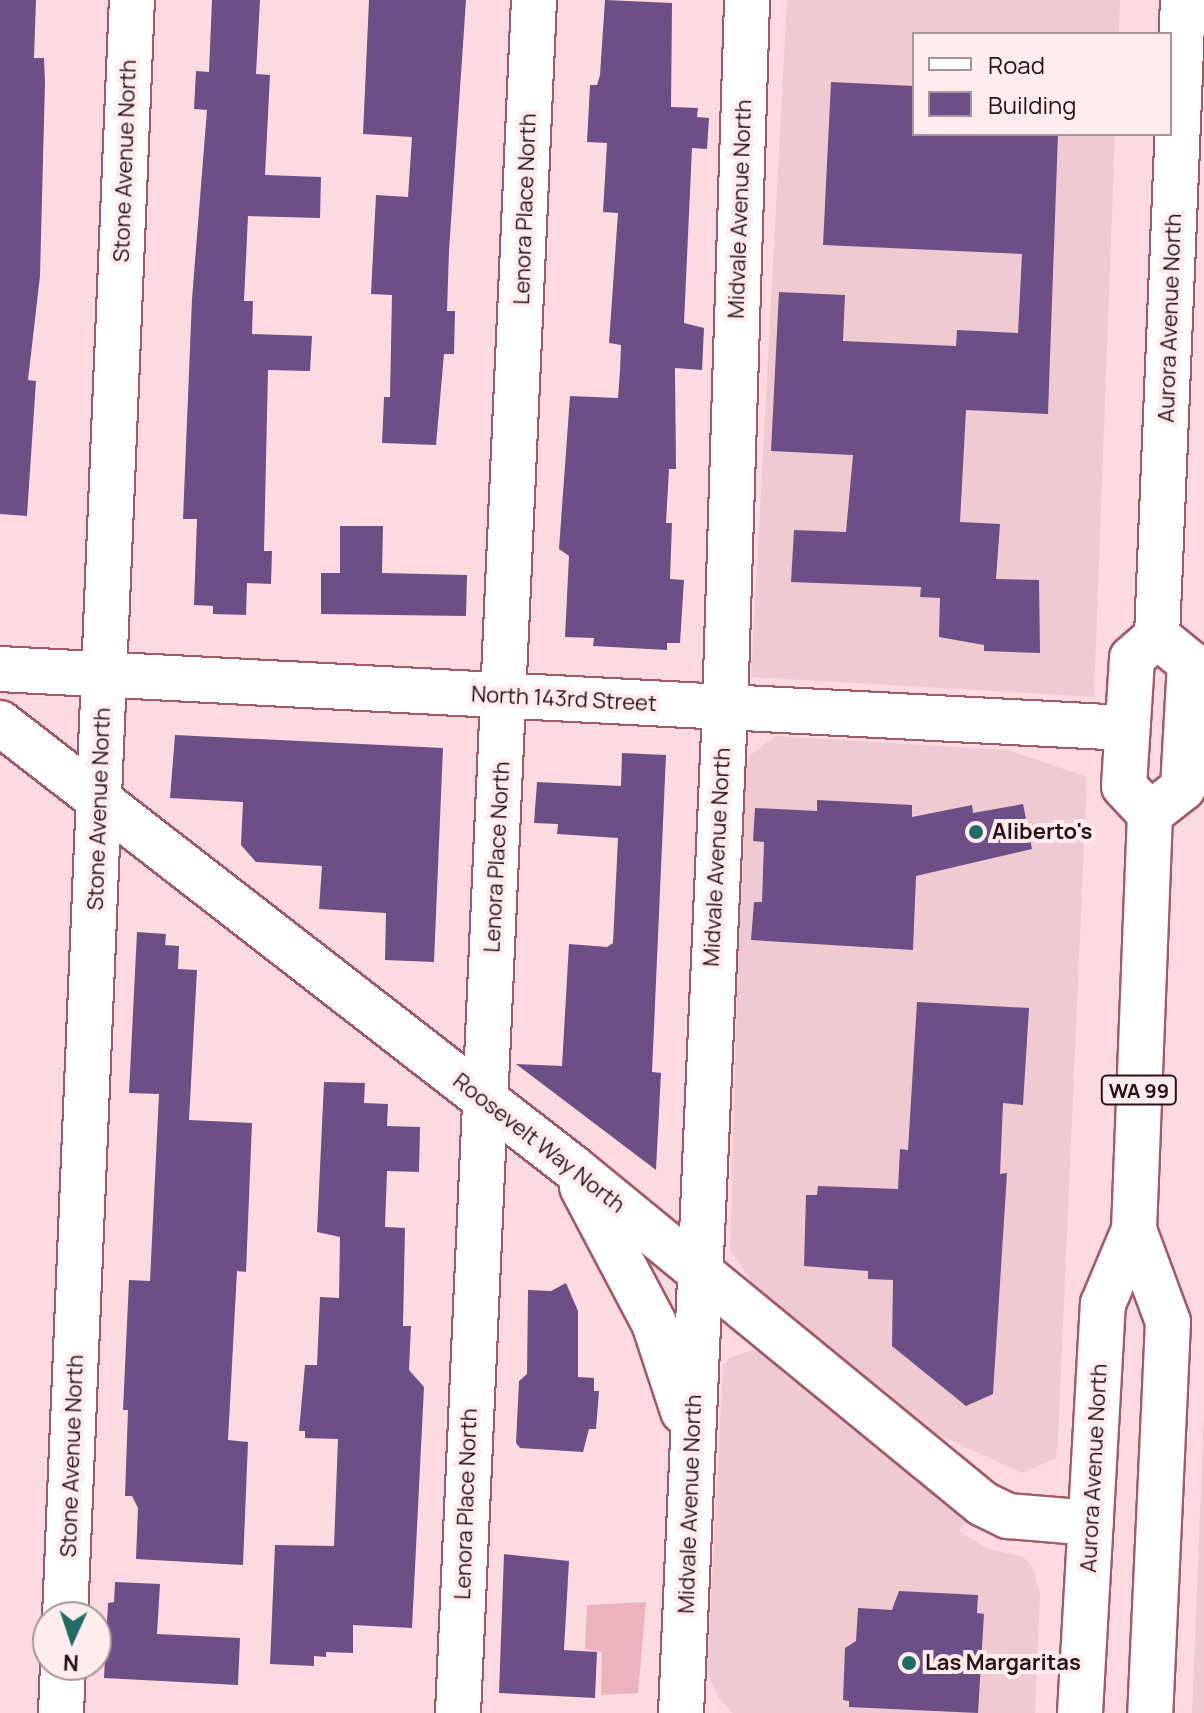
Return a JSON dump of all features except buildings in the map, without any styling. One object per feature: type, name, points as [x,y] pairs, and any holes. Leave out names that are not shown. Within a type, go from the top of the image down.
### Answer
[{"type":"main road","name":"Stone Avenue North","points":[[66,1601],[132,0]]},
{"type":"main road","name":"Lenora Place North","points":[[458,1713],[534,0]]},
{"type":"main road","name":"Midvale Avenue North","points":[[681,1713],[725,709],[747,0]]},
{"type":"main road","name":"Aurora Avenue North","points":[[1157,636],[1183,0]]},
{"type":"main road","points":[[1157,636],[1190,663],[1195,732],[1183,788],[1150,814],[1124,786],[1132,658],[1157,636]]},
{"type":"main road","name":"North 143rd Street","points":[[0,669],[1127,728]]},
{"type":"main road","name":"Roosevelt Way North","points":[[0,723],[572,1167],[983,1504],[1008,1516],[1091,1523]]},
{"type":"main road","name":"Aurora Avenue North","points":[[1080,1713],[1103,1304],[1134,1230],[1150,814]]},
{"type":"main road","points":[[572,1167],[654,1323],[693,1446]]},
{"type":"main road","name":"Aurora Avenue North","points":[[1134,1230],[1168,1322],[1150,1713]]},
{"type":"main road","points":[[61,1713],[62,1681]]},
{"type":"shaded area","points":[[787,0],[1120,0],[1119,32],[912,32],[912,136],[1115,136],[1094,697],[751,677]]},
{"type":"shaded area","points":[[776,736],[1008,750],[1087,777],[1058,1440],[1056,1458],[1022,1473],[928,1430],[766,1304],[730,1250],[743,775],[749,756]]},
{"type":"shaded area","points":[[751,1350],[766,1352],[969,1518],[959,1531],[988,1549],[1022,1556],[1033,1567],[1040,1595],[1035,1713],[733,1713],[719,1698],[707,1674],[723,1367],[729,1358]]},
{"type":"shaded area","points":[[1204,1411],[1204,1713],[1192,1713]]},
{"type":"shaded area","points":[[646,1602],[638,1693],[601,1695],[602,1652],[585,1649],[587,1605]]},
{"type":"place","name":"Aliberto's","points":[[976,832]]},
{"type":"place","name":"Las Margaritas","points":[[909,1663]]}]
